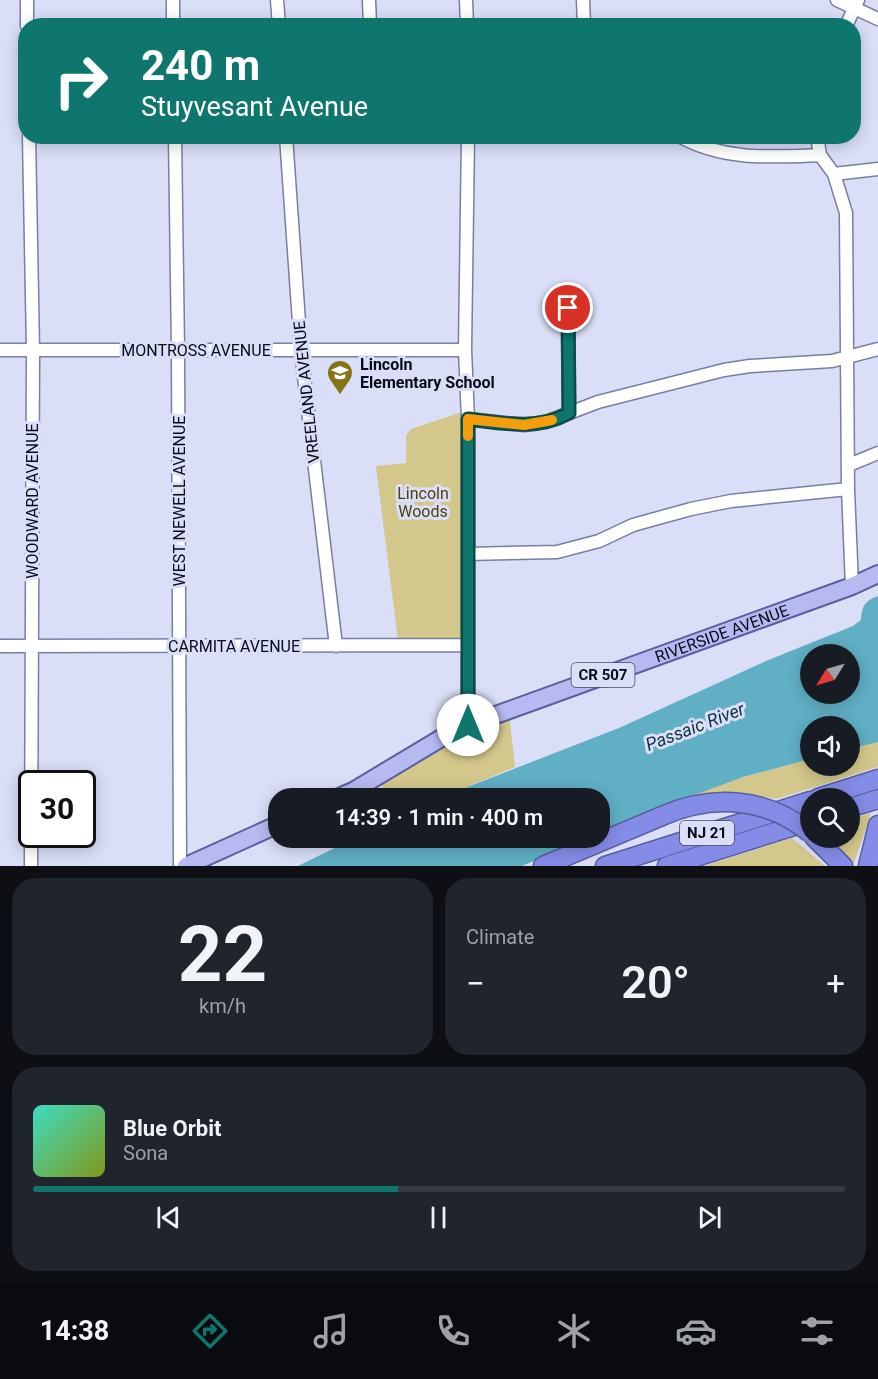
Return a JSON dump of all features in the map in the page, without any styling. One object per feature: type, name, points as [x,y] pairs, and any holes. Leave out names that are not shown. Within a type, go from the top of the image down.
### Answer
[{"type":"highway","points":[[850,788],[878,779]]},
{"type":"highway","points":[[860,805],[878,799]]},
{"type":"highway","points":[[543,866],[683,808],[721,801],[766,808],[787,817],[800,826]]},
{"type":"highway","name":"NJ 21","points":[[605,866],[800,804]]},
{"type":"highway","name":"NJ 21","points":[[668,866],[800,824]]},
{"type":"highway","points":[[868,866],[878,825]]},
{"type":"highway","points":[[825,848],[837,860]]},
{"type":"main road","name":"RIVERSIDE AVENUE","points":[[358,788],[443,737],[468,725],[852,586],[878,574]]},
{"type":"main road","points":[[186,866],[268,829]]},
{"type":"street","points":[[27,0],[27,18]]},
{"type":"street","points":[[173,0],[173,18]]},
{"type":"street","points":[[277,0],[278,18]]},
{"type":"street","points":[[369,0],[370,18]]},
{"type":"street","points":[[466,0],[466,18]]},
{"type":"street","points":[[583,0],[584,18]]},
{"type":"street","points":[[837,0],[856,4],[878,19]]},
{"type":"street","points":[[850,18],[856,4]]},
{"type":"street","name":"WOODWARD AVENUE","points":[[29,144],[33,350],[31,866]]},
{"type":"street","name":"WEST NEWELL AVENUE","points":[[175,144],[180,866]]},
{"type":"street","name":"VREELAND AVENUE","points":[[287,144],[301,351],[336,646]]},
{"type":"street","points":[[468,144],[465,350],[468,419],[468,725]]},
{"type":"street","points":[[696,144],[737,156],[754,158],[820,155]]},
{"type":"street","points":[[818,144],[820,155],[834,174],[846,213],[848,489],[852,586]]},
{"type":"street","points":[[834,174],[878,169]]},
{"type":"street","points":[[568,308],[569,413]]},
{"type":"street","points":[[468,419],[530,425],[546,422],[621,396],[724,370],[750,366],[832,361],[847,355],[878,349]]},
{"type":"street","name":"MONTROSS AVENUE","points":[[0,351],[465,350]]},
{"type":"street","points":[[849,465],[878,453]]},
{"type":"street","points":[[468,554],[557,552],[599,541],[633,525],[691,509],[740,500],[848,489]]},
{"type":"street","name":"CARMITA AVENUE","points":[[0,646],[468,645]]},
{"type":"green space","name":"Lincoln Woods","points":[[465,411],[463,638],[398,640],[376,466],[406,463],[406,436],[411,429]]},
{"type":"green space","points":[[509,714],[515,767],[464,788],[383,788],[380,782],[445,742]]},
{"type":"green space","points":[[878,742],[878,767],[860,773],[860,746]]},
{"type":"green space","points":[[800,762],[800,776],[849,776],[811,788],[800,788],[800,791],[776,799],[718,792],[691,795],[743,777]]},
{"type":"green space","points":[[871,813],[860,845],[860,816]]},
{"type":"green space","points":[[792,838],[800,845],[800,848],[804,848],[825,866],[704,866]]},
{"type":"green space","points":[[836,848],[859,848],[853,866]]},
{"type":"water","name":"Passaic River","points":[[878,596],[878,742],[860,746],[860,716],[800,716],[800,762],[743,777],[610,829],[610,788],[465,788],[619,728],[800,647],[800,704],[860,704],[860,644],[808,644],[853,626],[861,620],[862,611],[867,602]]},
{"type":"water","points":[[335,848],[565,848],[522,866],[298,866]]},
{"type":"slow traffic","points":[[468,436],[468,419],[524,425],[552,420]]},
{"type":"place","name":"Lincoln Elementary School","points":[[340,396]]},
{"type":"route","points":[[468,725],[468,419],[530,425],[560,418],[569,413],[568,308]]}]
